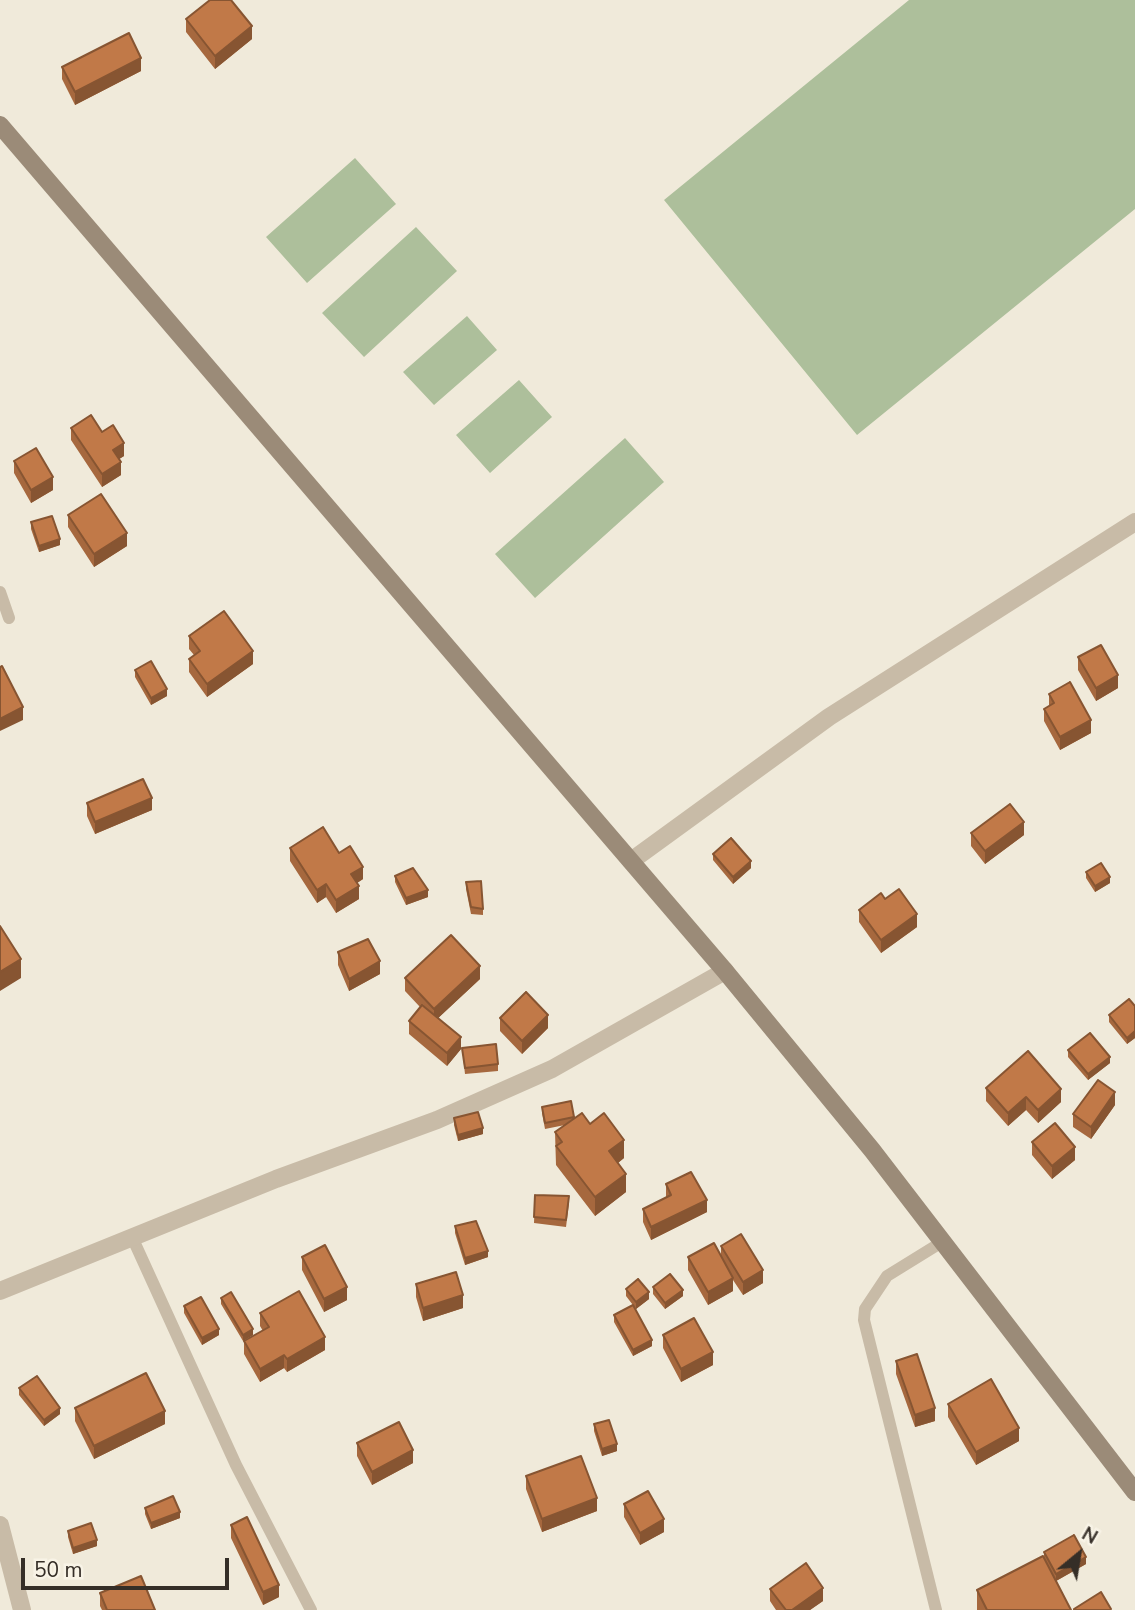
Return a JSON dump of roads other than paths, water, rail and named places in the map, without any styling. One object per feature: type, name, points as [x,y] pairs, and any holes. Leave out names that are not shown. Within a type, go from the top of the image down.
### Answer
[{"type":"main road","points":[[0,125],[725,971],[872,1150],[1135,1492]]},
{"type":"street","points":[[631,861],[829,716],[1135,522]]},
{"type":"street","points":[[0,1291],[276,1179],[437,1120],[552,1069],[725,971]]},
{"type":"street","points":[[0,1525],[6,1570],[22,1610]]},
{"type":"lane","points":[[0,592],[9,618]]},
{"type":"lane","points":[[132,1237],[236,1465],[312,1610]]},
{"type":"lane","points":[[936,1610],[864,1320],[865,1308],[887,1276],[942,1242]]}]
